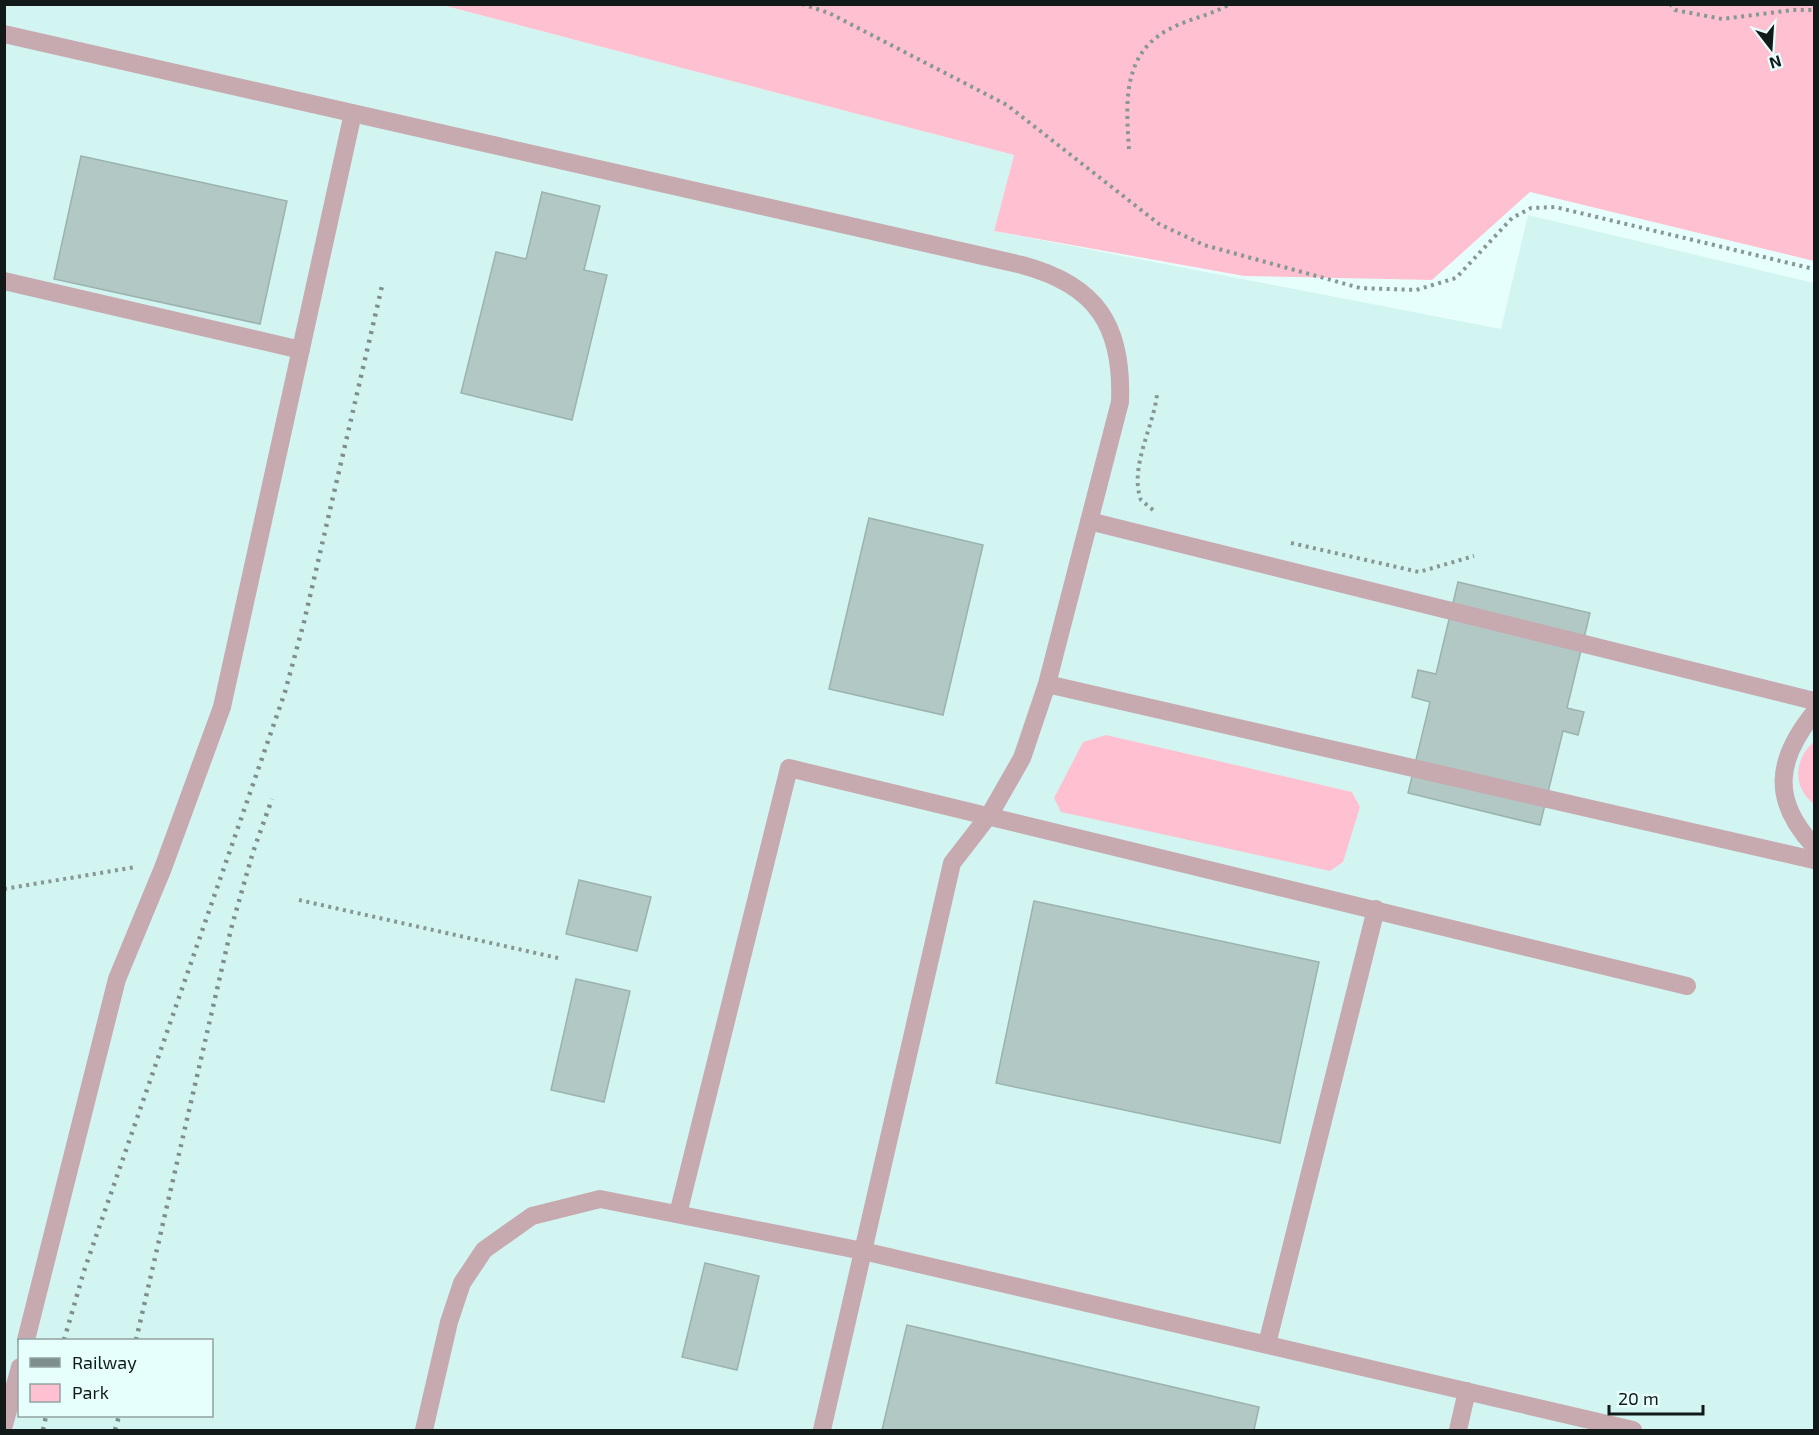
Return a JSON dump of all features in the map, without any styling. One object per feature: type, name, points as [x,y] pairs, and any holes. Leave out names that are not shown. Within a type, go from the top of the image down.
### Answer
[{"type":"lane","points":[[4,34],[1052,273],[1081,290],[1106,320],[1119,354],[1120,402],[1047,684],[1022,758],[990,814],[952,863],[822,1431]]},
{"type":"lane","points":[[27,1339],[117,979],[163,868],[222,707],[353,113]]},
{"type":"lane","points":[[4,281],[301,350]]},
{"type":"lane","points":[[1089,521],[1815,701]]},
{"type":"lane","points":[[1047,684],[1815,860]]},
{"type":"lane","points":[[1815,713],[1802,728],[1785,762],[1784,798],[1799,829],[1815,846]]},
{"type":"lane","points":[[678,1214],[789,768],[990,814],[1687,986]]},
{"type":"lane","points":[[1267,1344],[1376,909]]},
{"type":"lane","points":[[424,1431],[449,1322],[462,1283],[484,1250],[532,1216],[600,1199],[863,1251],[1633,1431]]},
{"type":"lane","points":[[4,1425],[18,1374]]},
{"type":"lane","points":[[1458,1431],[1467,1392]]},
{"type":"path","points":[[802,4],[830,13],[1007,105],[1159,224],[1204,245],[1360,288],[1416,290],[1456,278],[1512,218],[1530,208],[1555,207],[1740,249],[1815,269]]},
{"type":"path","points":[[1129,149],[1126,98],[1137,56],[1166,31],[1230,4]]},
{"type":"path","points":[[1670,4],[1676,10],[1722,19],[1793,10],[1815,10]]},
{"type":"path","points":[[1155,511],[1141,500],[1137,484],[1157,395]]},
{"type":"path","points":[[1281,540],[1419,572],[1474,556]]},
{"type":"path","points":[[4,889],[137,866]]},
{"type":"path","points":[[299,900],[558,958]]},
{"type":"shaded area","points":[[5,5],[442,5],[1014,155],[994,231],[1501,329],[1528,215],[1814,283],[1814,1430],[5,1430]]},
{"type":"green space","points":[[442,5],[1814,5],[1814,261],[1530,192],[1432,280],[1244,276],[994,231],[1014,155]]},
{"type":"green space","points":[[1106,735],[1352,792],[1360,807],[1343,862],[1330,871],[1061,812],[1054,798],[1083,742]]},
{"type":"green space","points":[[1814,742],[1814,804],[1802,790],[1798,773],[1802,756]]},
{"type":"building","points":[[81,156],[287,201],[260,324],[54,279]]},
{"type":"building","points":[[542,192],[600,206],[584,270],[607,275],[572,420],[461,393],[496,252],[526,259]]},
{"type":"building","points":[[869,518],[983,545],[943,715],[829,689]]},
{"type":"building","points":[[1458,582],[1590,613],[1567,708],[1584,712],[1578,735],[1563,731],[1540,825],[1408,793],[1430,702],[1412,697],[1418,670],[1436,674]]},
{"type":"building","points":[[579,880],[651,897],[637,951],[566,934]]},
{"type":"building","points":[[1034,901],[1319,962],[1280,1143],[996,1083]]},
{"type":"building","points":[[576,979],[630,991],[604,1102],[551,1090]]},
{"type":"building","points":[[705,1263],[759,1276],[737,1370],[682,1357]]},
{"type":"building","points":[[907,1325],[1259,1407],[1254,1430],[882,1430]]},
{"type":"railway","points":[[64,1339],[84,1271],[285,692],[304,622],[382,286]]},
{"type":"railway","points":[[136,1339],[231,929],[253,852],[272,799]]},
{"type":"railway","points":[[43,1430],[46,1417]]},
{"type":"railway","points":[[115,1430],[119,1417]]}]
